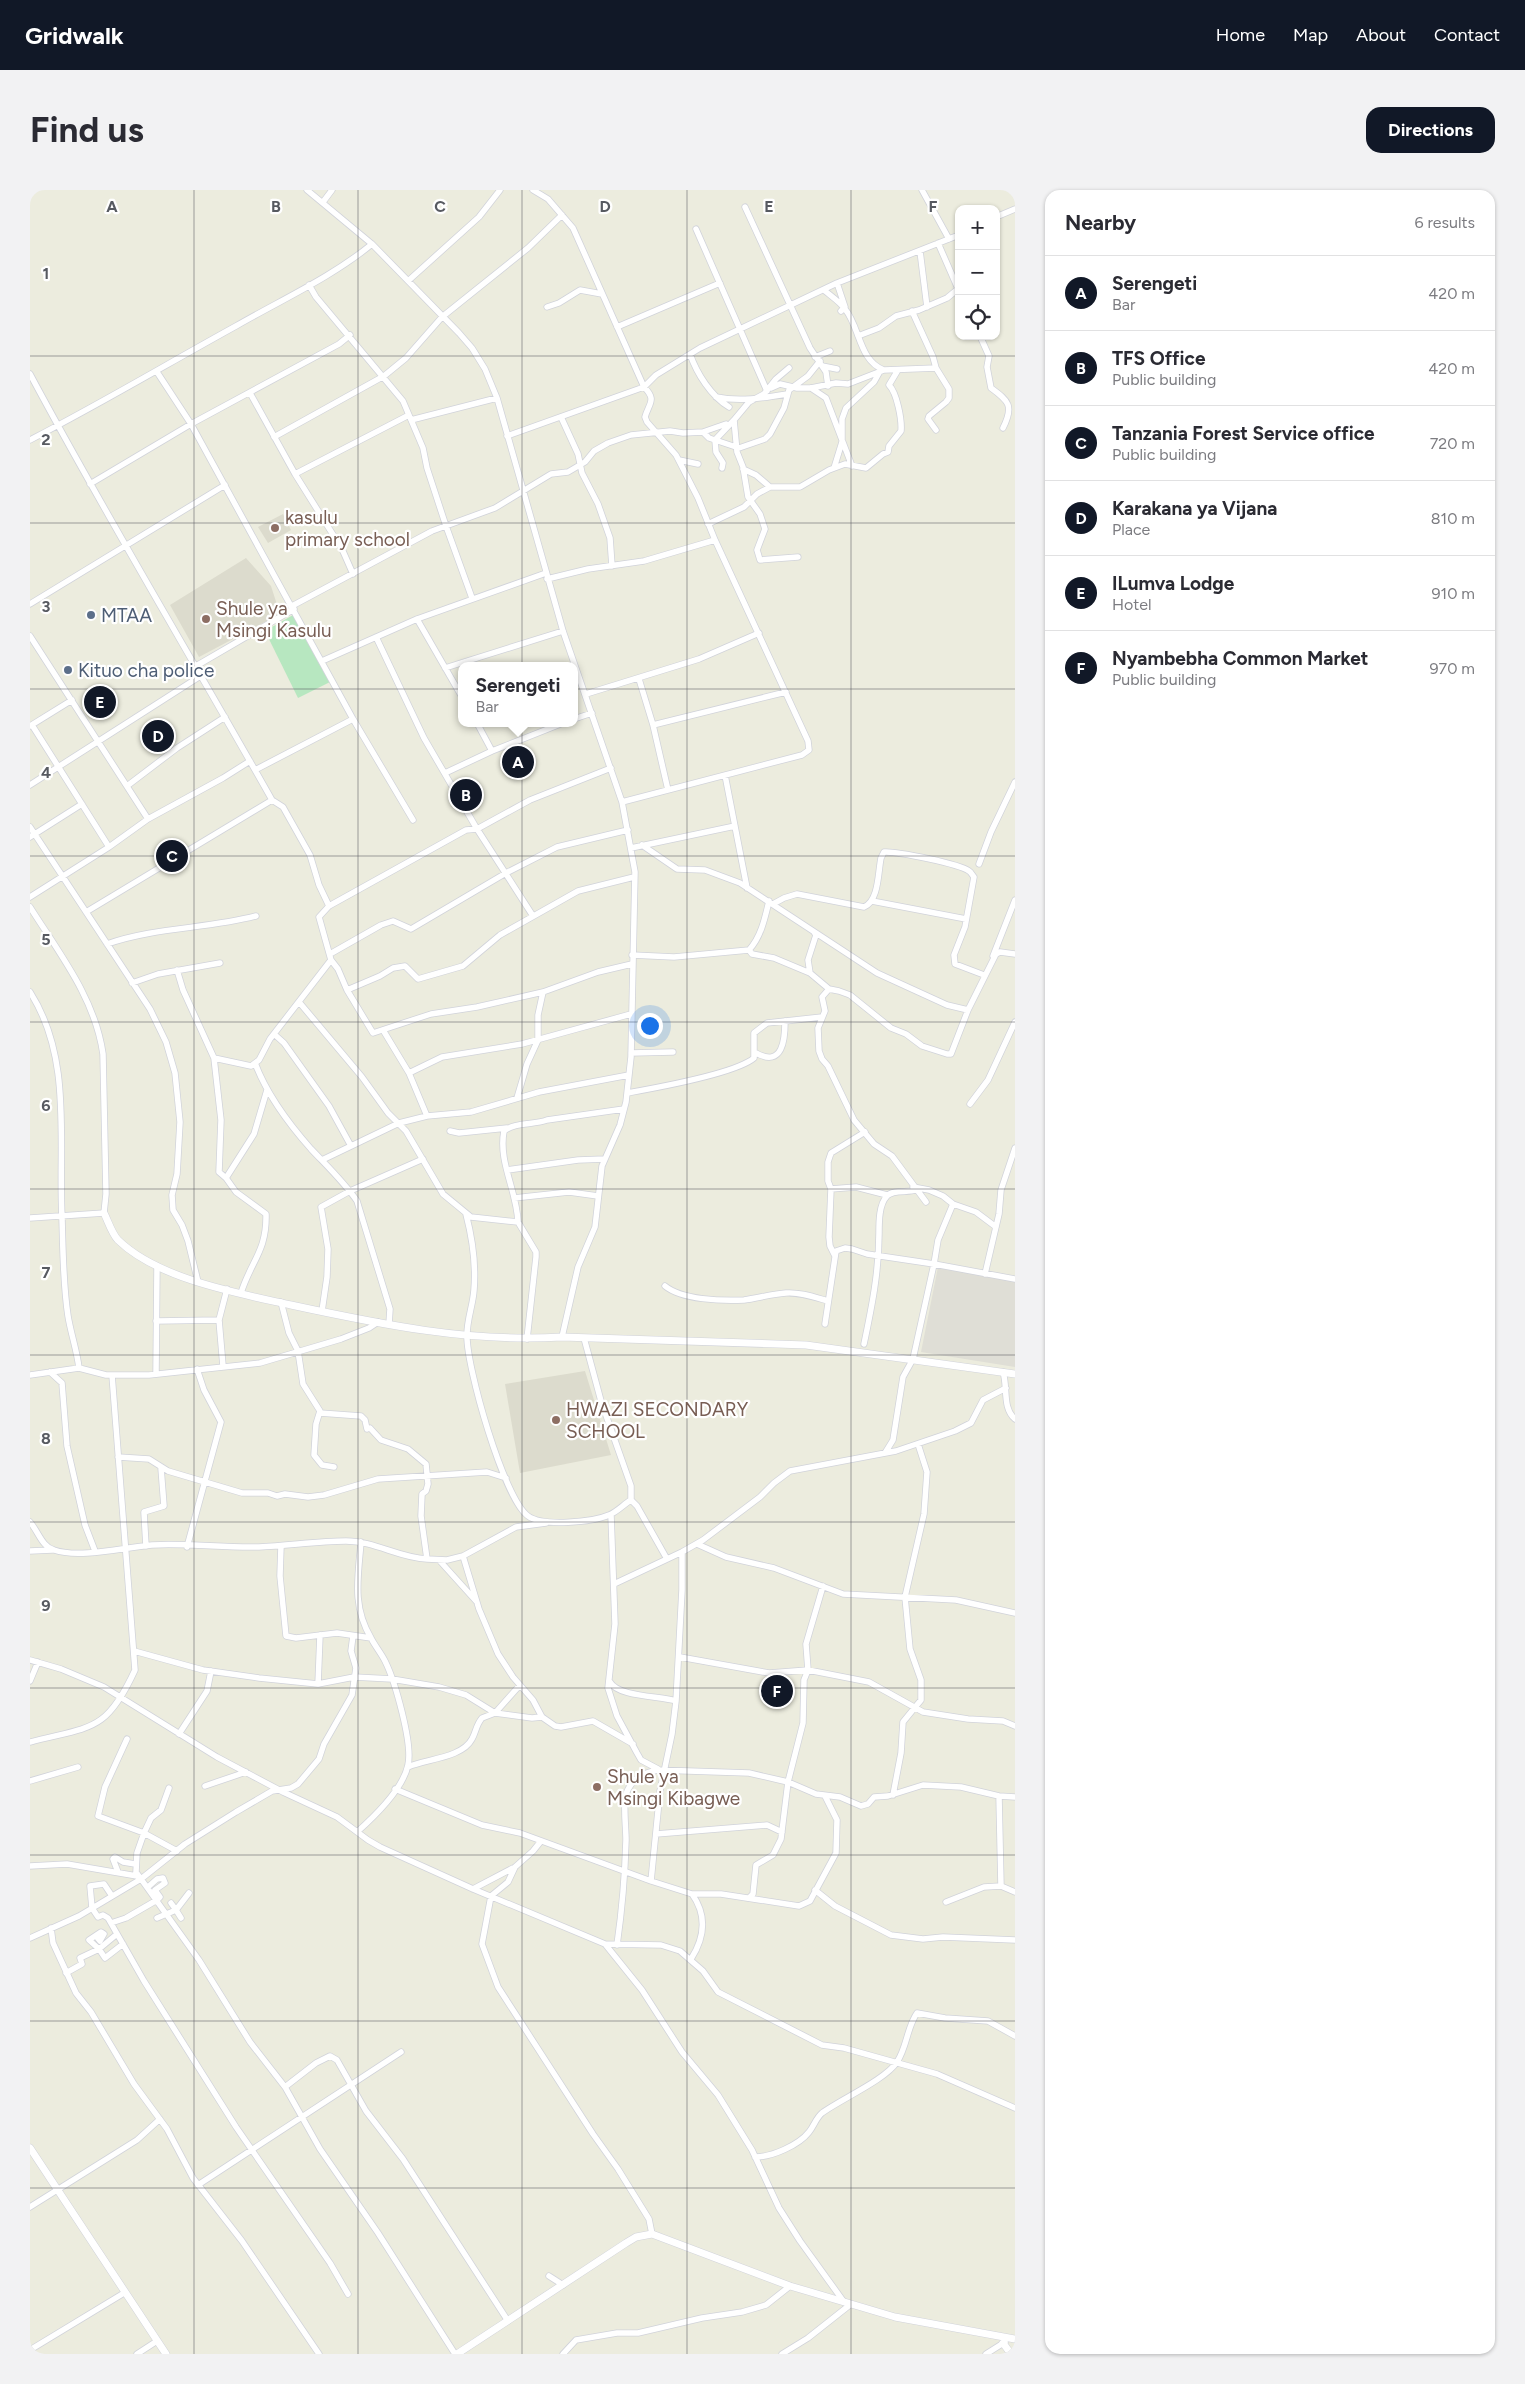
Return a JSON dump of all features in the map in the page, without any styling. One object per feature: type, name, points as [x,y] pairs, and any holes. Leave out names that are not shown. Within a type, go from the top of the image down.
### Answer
[{"type":"street","points":[[308,190],[372,244],[472,348],[485,369],[497,398],[546,576],[574,662]]},
{"type":"street","points":[[323,202],[332,190]]},
{"type":"street","points":[[408,281],[480,217],[500,190]]},
{"type":"street","points":[[533,190],[548,199],[573,228],[644,387],[652,398],[644,417],[679,460],[808,741],[809,750],[802,755],[622,802]]},
{"type":"street","points":[[922,190],[948,239]]},
{"type":"street","points":[[745,207],[791,305],[820,361],[828,386]]},
{"type":"street","points":[[1000,215],[1015,209]]},
{"type":"street","points":[[274,437],[384,376],[406,358],[442,317],[528,248],[562,215]]},
{"type":"street","points":[[696,229],[769,389]]},
{"type":"street","points":[[507,436],[644,387],[656,374],[690,354],[741,329],[825,291],[837,283],[955,236]]},
{"type":"street","points":[[938,243],[955,283]]},
{"type":"street","points":[[30,440],[157,372],[309,285],[360,254],[372,244]]},
{"type":"street","points":[[920,251],[927,306]]},
{"type":"street","points":[[617,327],[720,283]]},
{"type":"street","points":[[837,283],[843,309]]},
{"type":"street","points":[[309,285],[403,401],[423,448],[427,468],[472,598]]},
{"type":"street","points":[[548,307],[559,303],[580,290],[602,294]]},
{"type":"street","points":[[825,291],[843,309],[870,361],[882,372]]},
{"type":"street","points":[[858,336],[879,328],[896,316],[912,312],[947,298],[955,292]]},
{"type":"street","points":[[912,312],[933,357],[936,368],[949,389],[949,398],[929,416],[928,420],[936,430]]},
{"type":"street","points":[[90,484],[191,424],[338,344],[350,335]]},
{"type":"street","points":[[982,340],[989,356],[987,367],[991,388],[1004,395],[1009,406],[1010,415],[1003,428]]},
{"type":"street","points":[[716,397],[730,400],[740,398],[753,400],[787,394],[830,351]]},
{"type":"street","points":[[690,354],[695,369],[716,397],[729,408]]},
{"type":"street","points":[[820,361],[837,369]]},
{"type":"street","points":[[722,468],[723,463],[716,452],[715,440],[724,428],[753,400],[779,381],[789,368]]},
{"type":"street","points":[[779,381],[794,388],[810,388],[836,383],[848,384],[882,372],[936,368]]},
{"type":"street","points":[[708,524],[744,507],[757,494],[770,487],[800,487],[845,464],[866,468],[888,452],[889,446],[901,431],[900,413],[893,389],[889,385],[898,370]]},
{"type":"street","points":[[157,372],[191,424],[353,719],[414,820]]},
{"type":"street","points":[[834,468],[842,442],[842,419],[846,408],[882,372]]},
{"type":"street","points":[[30,374],[124,545],[202,675],[272,800],[283,807],[290,823],[310,855],[312,867],[329,906]]},
{"type":"street","points":[[797,375],[810,388],[826,398],[852,466]]},
{"type":"street","points":[[250,393],[295,474],[342,549],[353,574]]},
{"type":"street","points":[[703,432],[709,438],[738,448],[764,439],[770,434],[784,408],[787,394]]},
{"type":"street","points":[[295,474],[410,418],[497,398]]},
{"type":"street","points":[[561,417],[578,454],[582,473],[598,504],[610,538],[612,566]]},
{"type":"street","points":[[734,420],[737,452],[744,469],[747,493],[760,514],[765,529],[758,550],[760,560],[798,557]]},
{"type":"street","points":[[196,666],[293,608],[432,531],[510,501],[522,491],[551,474],[568,472],[580,465],[594,451],[608,443],[631,435],[703,432],[734,420]]},
{"type":"street","points":[[679,460],[698,464]]},
{"type":"street","points":[[744,469],[756,475],[770,487]]},
{"type":"street","points":[[30,604],[225,485]]},
{"type":"street","points":[[322,661],[417,619],[472,598],[546,576],[644,562],[715,540]]},
{"type":"street","points":[[417,619],[458,691]]},
{"type":"street","points":[[464,662],[563,631]]},
{"type":"street","points":[[586,694],[699,659],[759,633]]},
{"type":"street","points":[[30,636],[148,818]]},
{"type":"street","points":[[376,637],[424,738],[533,916]]},
{"type":"street","points":[[445,668],[458,664]]},
{"type":"street","points":[[562,1337],[578,1267],[595,1227],[598,1196],[605,1160],[620,1125],[624,1109],[631,1053],[634,877],[631,848],[622,802],[578,672]]},
{"type":"street","points":[[30,785],[202,675]]},
{"type":"street","points":[[639,679],[653,725],[668,790]]},
{"type":"street","points":[[653,725],[786,692]]},
{"type":"street","points":[[72,700],[31,726],[59,766],[109,847]]},
{"type":"street","points":[[578,718],[592,713]]},
{"type":"street","points":[[127,786],[177,748],[225,717]]},
{"type":"street","points":[[255,770],[353,719]]},
{"type":"street","points":[[478,727],[492,751]]},
{"type":"street","points":[[445,773],[492,751],[553,727]]},
{"type":"street","points":[[30,897],[109,847],[148,818],[223,778],[250,761]]},
{"type":"street","points":[[611,768],[530,800],[478,829],[466,830],[329,906],[319,917],[330,957],[373,1033],[431,1014],[477,1007],[543,992],[598,972],[632,964]]},
{"type":"street","points":[[725,775],[747,888]]},
{"type":"street","points":[[979,864],[991,832],[1015,782]]},
{"type":"street","points":[[86,912],[272,800]]},
{"type":"street","points":[[32,835],[82,804]]},
{"type":"street","points":[[631,848],[735,826]]},
{"type":"street","points":[[30,827],[32,835],[63,876],[150,1009],[166,1042],[175,1073],[180,1130],[177,1174],[172,1195],[173,1210],[182,1225],[188,1241],[193,1270],[198,1282]]},
{"type":"street","points":[[214,1058],[251,1066],[259,1060],[274,1034],[330,957],[381,925],[394,921],[411,929],[506,873],[557,847],[628,830]]},
{"type":"street","points":[[642,845],[677,869],[705,870],[740,883],[894,982],[947,1005],[968,1010]]},
{"type":"street","points":[[632,954],[674,957],[749,950],[754,945],[771,903],[797,894],[864,908],[870,905],[872,901],[881,858],[884,852],[890,852],[948,864],[970,871],[974,877],[966,919],[954,955],[955,964],[984,975]]},
{"type":"street","points":[[347,990],[380,976],[393,968],[405,966],[418,979],[463,966],[500,935],[578,892],[634,877]]},
{"type":"street","points":[[749,950],[752,954],[774,958],[810,973],[829,989],[850,995],[891,1028],[906,1034],[922,1046],[951,1054],[1015,900]]},
{"type":"street","points":[[872,901],[966,919]]},
{"type":"street","points":[[30,906],[73,975],[93,1012],[100,1032],[103,1054],[106,1185],[104,1213],[117,1239],[157,1266],[198,1282],[281,1302],[389,1324],[467,1335],[527,1339],[562,1337],[806,1345],[1015,1374]]},
{"type":"street","points":[[107,944],[136,935],[232,922],[256,916]]},
{"type":"street","points":[[810,973],[808,960],[816,935],[813,930]]},
{"type":"street","points":[[991,960],[1000,952],[1015,954]]},
{"type":"street","points":[[132,983],[177,970],[220,963]]},
{"type":"street","points":[[177,970],[183,990],[214,1058],[221,1120],[219,1172],[236,1192],[266,1214],[266,1229],[262,1249],[241,1293]]},
{"type":"street","points":[[829,989],[822,997],[825,1011],[818,1028],[819,1051],[854,1120],[874,1144],[892,1156],[926,1202]]},
{"type":"street","points":[[30,992],[49,1029],[58,1072],[62,1115],[62,1216],[68,1317],[79,1368]]},
{"type":"street","points":[[517,1098],[527,1064],[538,1040],[538,1015],[543,992]]},
{"type":"street","points":[[299,1002],[362,1077],[388,1113],[406,1131],[443,1194],[466,1214],[480,1219],[518,1222]]},
{"type":"street","points":[[409,1073],[442,1057],[538,1040],[631,1014]]},
{"type":"street","points":[[627,1093],[720,1072],[750,1062],[756,1053],[754,1033],[767,1023],[822,1017]]},
{"type":"street","points":[[756,1053],[768,1057],[775,1055],[781,1050],[786,1041],[785,1021]]},
{"type":"street","points":[[970,1104],[988,1080],[1015,1022]]},
{"type":"street","points":[[383,1030],[409,1073],[427,1116]]},
{"type":"street","points":[[274,1034],[284,1043],[329,1106],[351,1146]]},
{"type":"street","points":[[631,1053],[673,1052]]},
{"type":"street","points":[[255,1063],[267,1090],[295,1130],[357,1201],[390,1309],[389,1324]]},
{"type":"street","points":[[322,1160],[399,1124],[427,1116],[471,1112],[517,1098],[629,1075]]},
{"type":"street","points":[[226,1178],[254,1134],[267,1090]]},
{"type":"street","points":[[450,1131],[459,1133],[509,1127],[624,1109]]},
{"type":"street","points":[[509,1127],[504,1131],[502,1140],[518,1222],[536,1252],[527,1339]]},
{"type":"street","points":[[835,1256],[830,1246],[829,1236],[831,1189],[828,1181],[828,1162],[832,1153],[865,1132]]},
{"type":"street","points":[[985,1274],[996,1227],[1001,1190],[1015,1148]]},
{"type":"street","points":[[322,1311],[327,1277],[328,1249],[321,1207],[350,1191],[423,1159]]},
{"type":"street","points":[[507,1170],[578,1160],[605,1160]]},
{"type":"street","points":[[831,1189],[856,1187],[887,1195],[915,1188],[929,1190],[953,1204],[976,1212],[996,1227]]},
{"type":"street","points":[[514,1198],[569,1192],[598,1196]]},
{"type":"street","points":[[864,1344],[872,1308],[879,1255],[878,1218],[887,1195]]},
{"type":"street","points":[[886,1453],[892,1440],[903,1377],[913,1359],[942,1226],[953,1204]]},
{"type":"street","points":[[30,1218],[104,1213]]},
{"type":"street","points":[[466,1214],[475,1286],[467,1335],[470,1361],[484,1415],[494,1451],[512,1497],[528,1516],[549,1523]]},
{"type":"street","points":[[825,1324],[836,1250],[845,1248],[1015,1279]]},
{"type":"street","points":[[156,1374],[158,1364],[156,1320],[157,1266]]},
{"type":"street","points":[[665,1286],[673,1292],[704,1299],[743,1300],[786,1293],[804,1294],[828,1301]]},
{"type":"street","points":[[223,1366],[218,1320],[227,1289]]},
{"type":"street","points":[[281,1302],[289,1333],[298,1351],[304,1384],[320,1413],[316,1424],[314,1455],[322,1466],[334,1467]]},
{"type":"street","points":[[156,1320],[218,1320]]},
{"type":"street","points":[[30,1375],[79,1368],[112,1375],[156,1374],[260,1363],[341,1338],[369,1328],[378,1322]]},
{"type":"street","points":[[584,1338],[601,1401],[631,1486],[631,1500],[637,1506],[667,1559]]},
{"type":"street","points":[[187,1547],[221,1422],[204,1390],[196,1369]]},
{"type":"street","points":[[50,1372],[62,1383],[67,1446],[85,1525],[95,1551]]},
{"type":"street","points":[[1004,1372],[1008,1408],[1015,1419]]},
{"type":"street","points":[[30,1742],[81,1730],[102,1720],[122,1697],[135,1670],[127,1590],[126,1548],[112,1375]]},
{"type":"street","points":[[614,1584],[697,1544],[760,1497],[790,1471],[886,1453],[918,1444],[971,1424],[983,1400],[1006,1388]]},
{"type":"street","points":[[320,1413],[361,1416],[365,1420],[367,1429],[370,1428],[381,1440],[408,1450],[426,1464],[426,1491],[422,1494],[421,1516],[427,1559]]},
{"type":"street","points":[[893,1795],[903,1722],[921,1700],[921,1680],[910,1649],[904,1597],[924,1514],[927,1472],[918,1444]]},
{"type":"street","points":[[118,1457],[149,1458],[161,1468],[204,1482],[242,1493],[268,1493],[278,1496],[296,1494],[308,1497],[338,1492],[378,1479],[487,1472],[506,1478]]},
{"type":"street","points":[[146,1546],[144,1512],[161,1508],[164,1503],[161,1468]]},
{"type":"street","points":[[30,1551],[95,1551],[146,1546],[280,1546],[344,1541],[361,1542],[403,1556],[439,1560],[463,1556],[516,1527],[596,1519],[611,1515],[631,1500]]},
{"type":"street","points":[[611,1515],[615,1624],[608,1688],[617,1716],[642,1760],[658,1770],[661,1785]]},
{"type":"street","points":[[30,1522],[40,1538],[52,1550]]},
{"type":"street","points":[[357,1832],[380,1810],[408,1767],[409,1744],[392,1679],[385,1660],[359,1614],[357,1598],[361,1542]]},
{"type":"street","points":[[697,1544],[726,1557],[774,1568],[843,1594],[956,1600],[1015,1613]]},
{"type":"street","points":[[280,1546],[280,1576],[286,1636],[289,1638],[337,1633],[371,1638]]},
{"type":"street","points":[[651,1881],[661,1785],[658,1770],[676,1700],[680,1657],[682,1552]]},
{"type":"street","points":[[463,1556],[478,1603],[498,1654],[533,1700],[542,1717],[555,1726],[561,1727],[593,1721],[633,1744]]},
{"type":"street","points":[[439,1560],[478,1603]]},
{"type":"street","points":[[750,1897],[755,1884],[756,1864],[773,1855],[782,1832],[788,1782],[803,1723],[804,1680],[808,1670],[806,1644],[823,1586]]},
{"type":"street","points":[[318,1684],[320,1635]]},
{"type":"street","points":[[30,1938],[92,1908],[141,1879],[176,1851],[269,1792],[298,1784],[319,1759],[324,1744],[352,1695],[356,1668],[351,1651],[353,1636]]},
{"type":"street","points":[[134,1652],[211,1671],[318,1684],[354,1677],[392,1679],[439,1687],[466,1695],[495,1713],[532,1718],[542,1717]]},
{"type":"street","points":[[680,1657],[769,1673],[808,1670],[869,1682],[924,1712],[968,1719],[1003,1721],[1015,1726]]},
{"type":"street","points":[[30,1660],[85,1679],[122,1697],[179,1734],[246,1772],[337,1817],[380,1847],[473,1889],[605,1944],[661,1945],[680,1951],[703,1970],[718,1992],[822,2045],[844,2048],[937,2074],[1015,2108]]},
{"type":"street","points":[[30,1681],[38,1662]]},
{"type":"street","points":[[179,1734],[207,1691],[211,1671]]},
{"type":"street","points":[[610,1682],[614,1688],[628,1692],[676,1700]]},
{"type":"street","points":[[408,1767],[449,1756],[472,1741],[482,1718],[495,1713],[520,1685]]},
{"type":"street","points":[[127,1739],[105,1787],[98,1816],[144,1833],[176,1851]]},
{"type":"street","points":[[30,1781],[78,1767]]},
{"type":"street","points":[[617,1945],[627,1815],[624,1803],[626,1792],[636,1779],[644,1773],[658,1770],[731,1771],[788,1782],[825,1796],[840,1797],[861,1806],[868,1804],[874,1797],[893,1795],[922,1785],[961,1787],[999,1796],[1015,1797]]},
{"type":"street","points":[[205,1786],[246,1772]]},
{"type":"street","points":[[169,1788],[161,1810],[151,1818],[144,1833],[135,1864],[136,1872],[198,1960],[250,2042],[285,2087],[301,2117],[456,2354],[636,2237],[652,2234],[790,2286],[895,2317],[1013,2339]]},
{"type":"street","points":[[395,1789],[482,1825],[520,1833],[692,1894],[750,1897],[799,1906],[810,1901],[836,1853],[837,1820],[825,1796]]},
{"type":"street","points":[[999,1796],[1001,1886]]},
{"type":"street","points":[[656,1834],[767,1825],[782,1832]]},
{"type":"street","points":[[473,1889],[515,1867],[541,1842]]},
{"type":"street","points":[[118,1872],[113,1859],[115,1857],[123,1862],[135,1864]]},
{"type":"street","points":[[30,1866],[68,1864],[134,1874],[141,1879]]},
{"type":"street","points":[[515,1867],[508,1882],[491,1896],[482,1944],[498,1987],[588,2126],[618,2168],[649,2219],[652,2234]]},
{"type":"street","points":[[111,1924],[126,1918],[160,1898],[155,1890],[165,1884],[163,1878],[157,1879],[148,1888]]},
{"type":"street","points":[[112,1896],[104,1884],[90,1886],[92,1908],[98,1917],[102,1914],[111,1924],[252,2150],[325,2256],[348,2294]]},
{"type":"street","points":[[946,1902],[984,1887],[1001,1886],[1015,1892]]},
{"type":"street","points":[[815,1890],[835,1906],[891,1935],[916,1938],[943,1937],[1015,1940]]},
{"type":"street","points":[[157,1918],[176,1910],[189,1893]]},
{"type":"street","points":[[691,1959],[700,1941],[704,1923],[697,1902],[692,1894]]},
{"type":"street","points":[[171,1903],[181,1918]]},
{"type":"street","points":[[166,1929],[173,1924]]},
{"type":"street","points":[[51,1928],[52,1943],[76,1994],[91,2012],[124,2069],[160,2120],[198,2185],[242,2241],[319,2354]]},
{"type":"street","points":[[66,1973],[82,1964],[80,1958],[98,1950],[117,1934]]},
{"type":"street","points":[[96,1936],[89,1940],[106,1958],[123,1944]]},
{"type":"street","points":[[605,1944],[642,1990],[682,2052],[718,2095],[755,2157],[784,2216],[847,2303]]},
{"type":"street","points":[[755,2157],[783,2150],[802,2139],[808,2134],[822,2113],[886,2073],[897,2063],[905,2048],[915,2016],[920,2012],[945,2018],[988,2021],[1015,2036]]},
{"type":"street","points":[[198,2185],[402,2052]]},
{"type":"street","points":[[285,2087],[316,2063],[330,2056],[337,2060],[366,2111],[403,2159],[508,2321]]},
{"type":"street","points":[[30,2208],[128,2145],[160,2120]]},
{"type":"street","points":[[30,2148],[166,2354]]},
{"type":"street","points":[[549,2276],[563,2284]]},
{"type":"street","points":[[564,2354],[576,2340],[617,2333],[638,2333],[702,2318],[742,2312],[766,2305],[790,2286]]},
{"type":"street","points":[[30,2350],[124,2293]]},
{"type":"street","points":[[782,2354],[808,2338],[847,2303]]},
{"type":"street","points":[[986,2354],[1013,2339]]},
{"type":"street","points":[[137,2354],[157,2341]]},
{"type":"street","points":[[1003,2343],[1011,2354]]},
{"type":"shaded area","name":"kasulu primary school","points":[[283,514],[291,530],[268,543],[258,527]]},
{"type":"shaded area","points":[[246,558],[271,586],[280,614],[199,657],[170,605]]},
{"type":"shaded area","points":[[938,1267],[1015,1279],[1015,1367],[921,1352]]},
{"type":"shaded area","name":"HWAZI SECONDARY SCHOOL","points":[[585,1371],[611,1455],[520,1473],[505,1384]]},
{"type":"green space","points":[[293,615],[330,682],[298,698],[265,631]]},
{"type":"place","name":"kasulu primary school","points":[[275,528]]},
{"type":"place","name":"MTAA","points":[[91,615]]},
{"type":"place","name":"Shule ya Msingi Kasulu","points":[[206,619]]},
{"type":"place","name":"Kituo cha police","points":[[68,670]]},
{"type":"place","name":"ILumva Lodge","points":[[100,702]]},
{"type":"place","name":"Karakana ya Vijana","points":[[158,736]]},
{"type":"place","name":"Serengeti","points":[[518,762]]},
{"type":"place","name":"TFS Office","points":[[466,795]]},
{"type":"place","name":"Tanzania Forest Service office","points":[[172,856]]},
{"type":"place","name":"HWAZI SECONDARY SCHOOL","points":[[556,1420]]},
{"type":"place","name":"Nyambebha Common Market","points":[[777,1691]]},
{"type":"place","name":"Shule ya Msingi Kibagwe","points":[[597,1787]]}]
